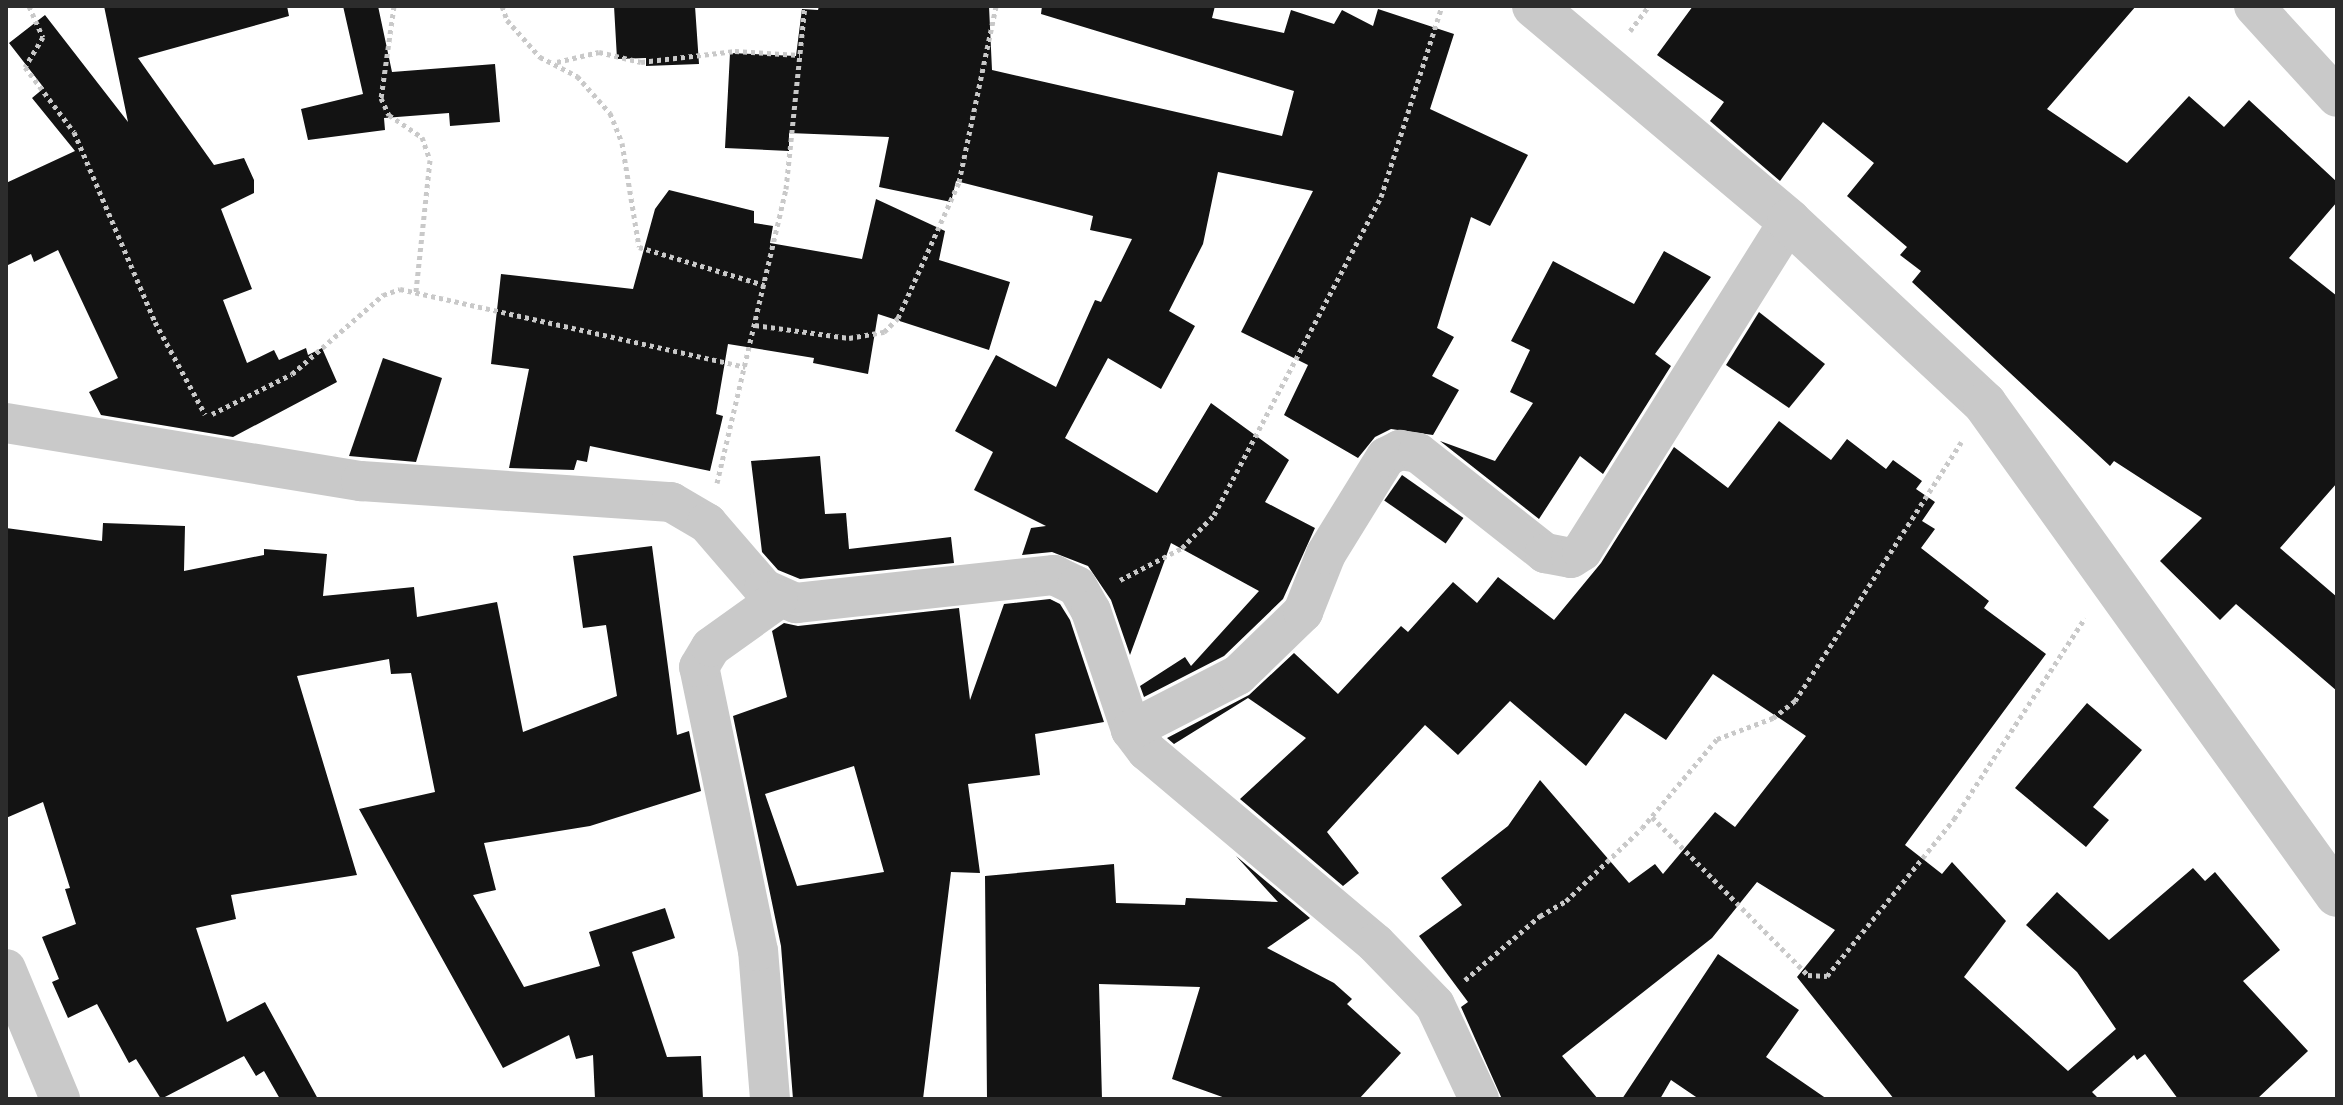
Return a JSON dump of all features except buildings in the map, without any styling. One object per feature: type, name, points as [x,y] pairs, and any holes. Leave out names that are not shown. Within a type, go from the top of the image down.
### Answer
[{"type":"street","points":[[1534,6],[1789,221],[1985,404],[2112,577],[2337,895]]},
{"type":"street","points":[[2254,6],[2337,97]]},
{"type":"street","points":[[1131,730],[1238,675],[1303,612],[1326,554],[1386,457],[1400,450],[1418,453],[1545,553],[1571,558],[1582,551],[1789,221]]},
{"type":"street","points":[[6,423],[361,481],[671,502],[707,523],[778,599]]},
{"type":"street","points":[[770,1099],[758,951],[699,667],[711,647],[778,599],[819,602],[994,578],[1054,575],[1077,586],[1084,599],[1131,730],[1165,771],[1375,943],[1435,1005],[1479,1099]]},
{"type":"street","points":[[6,969],[60,1099]]},
{"type":"path","points":[[29,6],[43,37],[25,67],[74,132],[155,322],[207,417]]},
{"type":"path","points":[[394,6],[381,98],[389,115],[422,137],[430,160],[416,292]]},
{"type":"path","points":[[502,6],[507,20],[540,57],[556,63],[581,80],[617,128],[639,247],[764,285]]},
{"type":"path","points":[[707,523],[786,189],[805,6]]},
{"type":"path","points":[[755,325],[849,338],[884,332],[898,318],[959,182],[996,6]]},
{"type":"path","points":[[1084,599],[1182,548],[1214,515],[1381,197],[1442,6]]},
{"type":"path","points":[[556,63],[599,52],[641,62],[735,51],[800,55]]},
{"type":"path","points":[[146,446],[292,374],[383,295],[400,289],[745,367]]},
{"type":"path","points":[[1435,1005],[1540,916],[1566,901],[1652,817],[1717,739],[1773,718],[1795,701],[1985,404]]},
{"type":"path","points":[[1652,817],[1808,975],[1827,976],[1954,819],[2112,577]]}]
